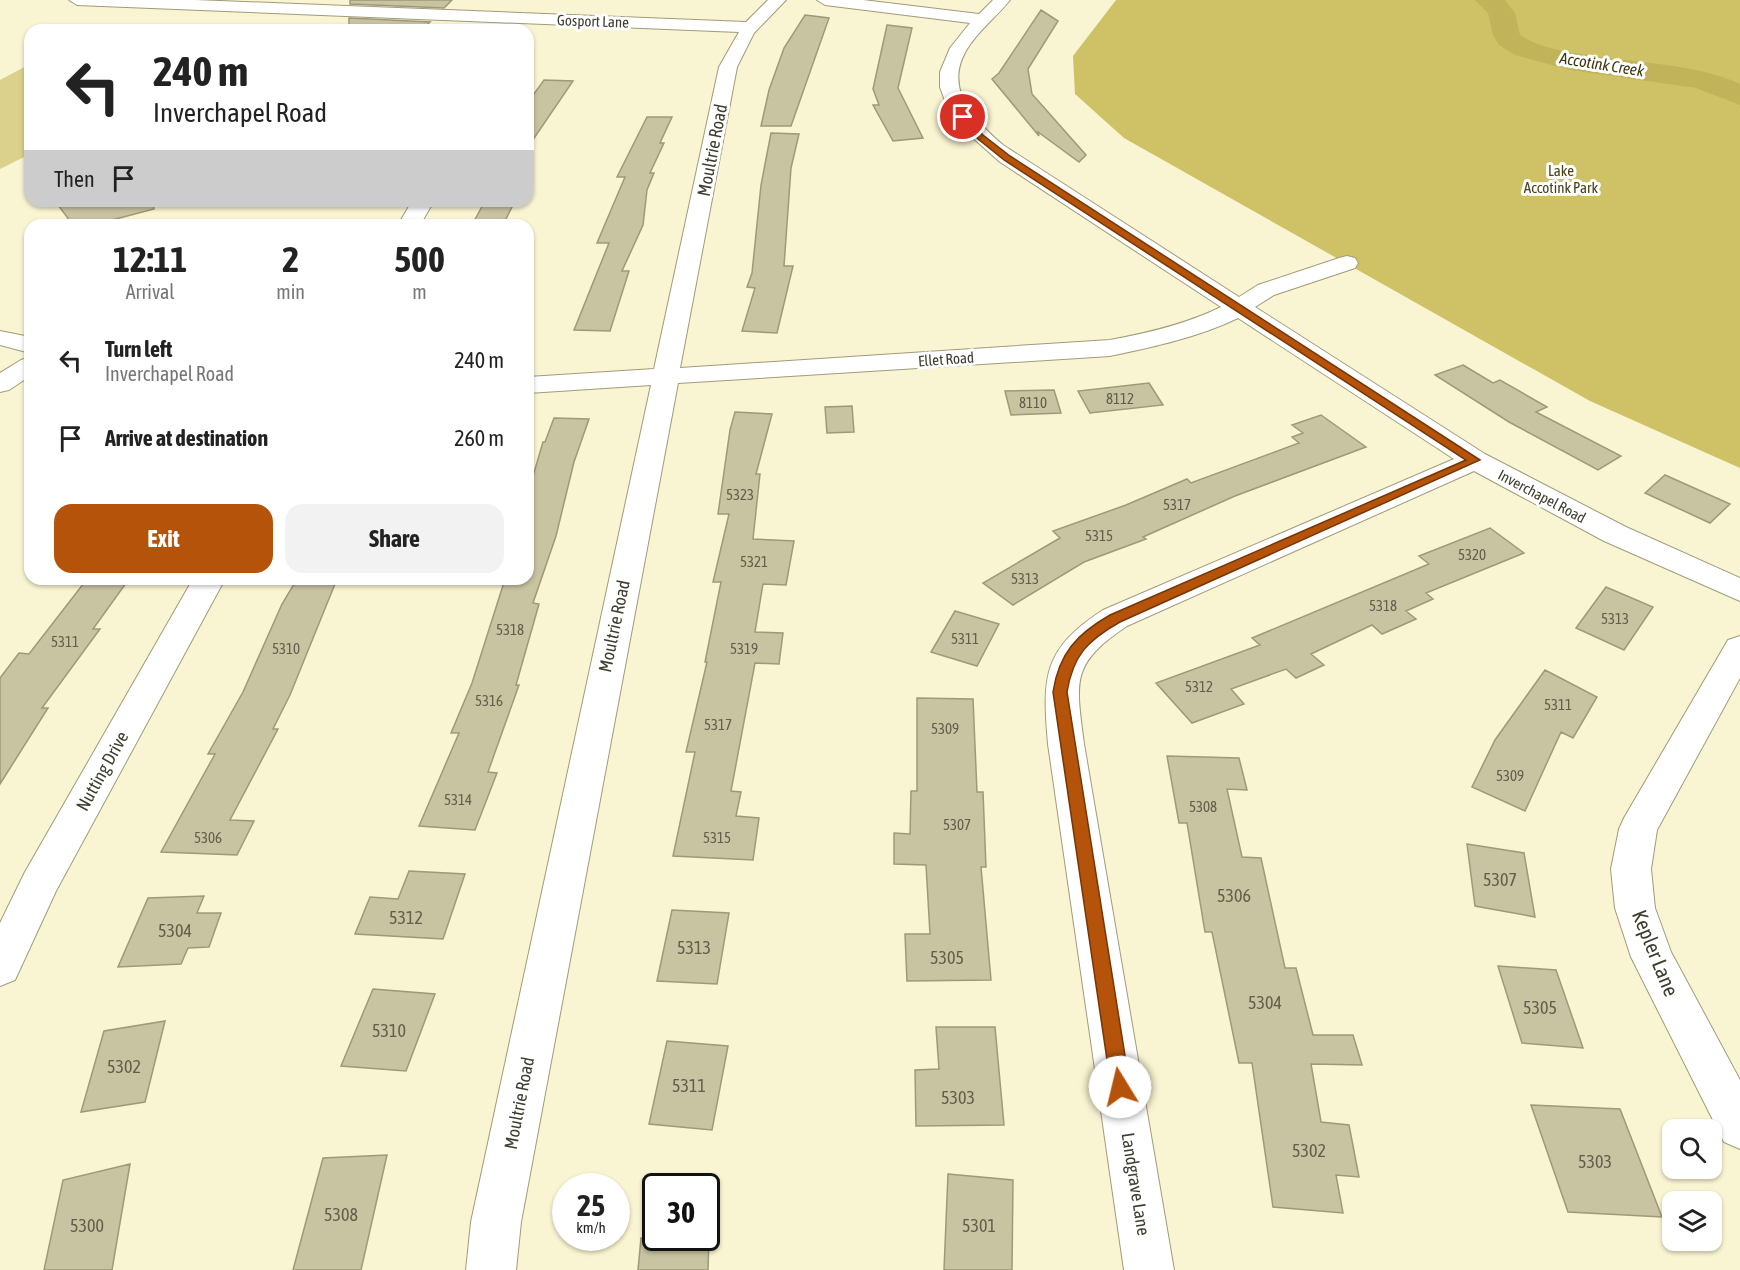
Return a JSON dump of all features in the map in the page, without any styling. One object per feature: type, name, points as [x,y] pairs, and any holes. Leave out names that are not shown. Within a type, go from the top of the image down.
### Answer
[{"type":"street","name":"Gosport Lane","points":[[77,0],[748,27]]},
{"type":"street","name":"Moultrie Road","points":[[491,1270],[498,1210],[728,67],[735,48],[748,27],[778,0]]},
{"type":"street","points":[[825,0],[984,20]]},
{"type":"street","name":"Inverchapel Road","points":[[1002,0],[959,48],[951,65],[950,90],[963,117],[981,137],[1007,158],[1475,460],[1615,534],[1740,590]]},
{"type":"street","points":[[534,32],[545,19]]},
{"type":"street","name":"Ellet Road","points":[[534,385],[1110,348],[1172,334],[1212,321],[1266,290],[1347,263]]},
{"type":"street","points":[[0,338],[24,344]]},
{"type":"street","points":[[0,384],[24,368]]},
{"type":"street","name":"Landgrave Lane","points":[[1149,1270],[1066,744],[1060,692],[1063,672],[1071,655],[1083,640],[1115,618],[1475,460]]},
{"type":"street","name":"Nutting Drive","points":[[0,967],[39,884],[206,585]]},
{"type":"street","name":"Kepler Lane","points":[[1740,648],[1638,829],[1631,869],[1635,908],[1653,957],[1740,1126]]},
{"type":"shaded area","points":[[24,67],[24,157],[0,169],[0,80]]},
{"type":"green space","name":"Lake Accotink Park","points":[[1116,0],[1740,0],[1740,468],[1590,401],[1124,138],[1075,94],[1073,56]]},
{"type":"building","points":[[350,0],[452,0],[444,8],[350,4]]},
{"type":"building","points":[[1041,10],[1058,21],[1028,69],[1032,94],[1086,155],[1079,162],[1038,132],[1039,136],[992,79],[999,73]]},
{"type":"building","points":[[805,15],[829,18],[791,126],[761,126],[769,90],[784,48]]},
{"type":"building","points":[[349,18],[430,22],[428,24],[349,24]]},
{"type":"building","points":[[887,25],[912,28],[898,88],[923,138],[893,141],[873,105],[879,105],[873,89]]},
{"type":"building","points":[[544,80],[573,81],[534,138],[534,94]]},
{"type":"building","points":[[647,117],[672,117],[660,143],[664,143],[650,173],[654,173],[647,190],[643,225],[622,271],[629,271],[610,331],[574,330],[609,243],[597,243],[625,177],[617,177]]},
{"type":"building","points":[[771,133],[799,134],[791,168],[784,266],[793,266],[777,333],[742,331],[755,288],[747,287],[752,273],[761,185]]},
{"type":"building","points":[[60,207],[154,207],[154,209],[116,219],[68,219]]},
{"type":"building","points":[[482,207],[512,207],[506,219],[475,219]]},
{"type":"building","points":[[1463,365],[1493,383],[1500,380],[1547,407],[1536,412],[1621,456],[1598,470],[1509,422],[1435,375]]},
{"type":"building","points":[[1149,383],[1163,405],[1090,413],[1078,391]]},
{"type":"building","points":[[1054,390],[1061,413],[1011,415],[1005,391]]},
{"type":"building","points":[[852,406],[854,432],[827,433],[825,407]]},
{"type":"building","points":[[735,412],[772,414],[756,474],[760,474],[753,539],[794,541],[786,585],[763,584],[755,632],[783,633],[779,664],[755,663],[731,791],[741,792],[736,816],[759,818],[753,860],[673,856],[695,752],[686,752],[707,662],[705,662],[721,582],[713,582],[729,514],[718,514],[730,430]]},
{"type":"building","points":[[1321,415],[1366,447],[1235,496],[1143,537],[1146,539],[1084,562],[1013,605],[983,583],[1060,538],[1053,531],[1126,505],[1187,479],[1191,483],[1299,443],[1292,437],[1303,433],[1292,425]]},
{"type":"building","points":[[554,418],[589,419],[574,462],[556,536],[533,603],[539,604],[516,685],[519,685],[488,772],[497,773],[475,830],[419,826],[459,733],[451,733],[472,683],[503,585],[534,585],[534,473],[543,442],[545,442]]},
{"type":"building","points":[[1665,475],[1730,504],[1710,523],[1645,493]]},
{"type":"building","points":[[1490,528],[1524,553],[1426,593],[1433,599],[1406,611],[1416,619],[1382,634],[1372,625],[1311,654],[1324,665],[1296,678],[1286,669],[1231,689],[1244,704],[1192,723],[1156,683],[1260,645],[1252,638],[1429,564],[1419,556]]},
{"type":"building","points":[[82,585],[125,585],[93,629],[100,629],[42,708],[48,708],[0,784],[0,678],[19,653],[29,654]]},
{"type":"building","points":[[293,585],[335,585],[290,695],[273,729],[278,729],[230,820],[254,821],[237,855],[161,852],[215,754],[208,754],[243,692],[282,604]]},
{"type":"building","points":[[1606,587],[1653,607],[1624,650],[1576,628]]},
{"type":"building","points":[[955,611],[999,624],[977,666],[931,652]]},
{"type":"building","points":[[1545,670],[1597,697],[1573,738],[1561,732],[1525,811],[1472,787],[1495,740]]},
{"type":"building","points":[[917,698],[973,699],[977,792],[983,792],[986,867],[981,867],[991,980],[907,981],[905,934],[930,934],[926,865],[894,864],[894,833],[910,834],[911,791],[917,791]]},
{"type":"building","points":[[1167,756],[1239,758],[1247,790],[1227,789],[1242,857],[1261,858],[1285,968],[1296,968],[1313,1035],[1353,1035],[1362,1065],[1311,1064],[1321,1122],[1349,1125],[1359,1177],[1336,1175],[1343,1213],[1273,1207],[1252,1063],[1239,1063],[1212,932],[1205,932],[1187,823],[1179,823]]},
{"type":"building","points":[[1467,844],[1524,853],[1535,917],[1475,906]]},
{"type":"building","points":[[409,871],[465,874],[443,939],[355,934],[370,897],[398,899]]},
{"type":"building","points":[[204,896],[197,913],[221,913],[209,947],[188,948],[181,964],[118,967],[148,898]]},
{"type":"building","points":[[672,910],[729,913],[717,984],[657,981]]},
{"type":"building","points":[[1498,966],[1556,970],[1583,1048],[1522,1043]]},
{"type":"building","points":[[373,989],[435,994],[406,1071],[341,1066]]},
{"type":"building","points":[[165,1021],[145,1102],[81,1112],[104,1031]]},
{"type":"building","points":[[936,1027],[995,1027],[1004,1125],[916,1126],[915,1070],[939,1069]]},
{"type":"building","points":[[667,1041],[728,1046],[712,1130],[649,1124]]},
{"type":"building","points":[[1531,1105],[1620,1109],[1662,1217],[1568,1212]]},
{"type":"building","points":[[387,1155],[361,1270],[293,1270],[323,1158]]},
{"type":"building","points":[[130,1164],[112,1270],[44,1270],[63,1180]]},
{"type":"building","points":[[948,1174],[1013,1180],[1012,1270],[944,1270]]},
{"type":"building","points":[[641,1238],[642,1251],[709,1251],[708,1270],[638,1270]]},
{"type":"waterway","name":"Accotink Creek","points":[[1488,0],[1497,6],[1501,13],[1509,39],[1525,49],[1571,61],[1696,79],[1716,84],[1740,96]]},
{"type":"route","points":[[963,117],[981,137],[1007,158],[1475,460],[1115,618],[1093,631],[1071,655],[1063,672],[1060,692],[1066,744],[1120,1087]]}]
